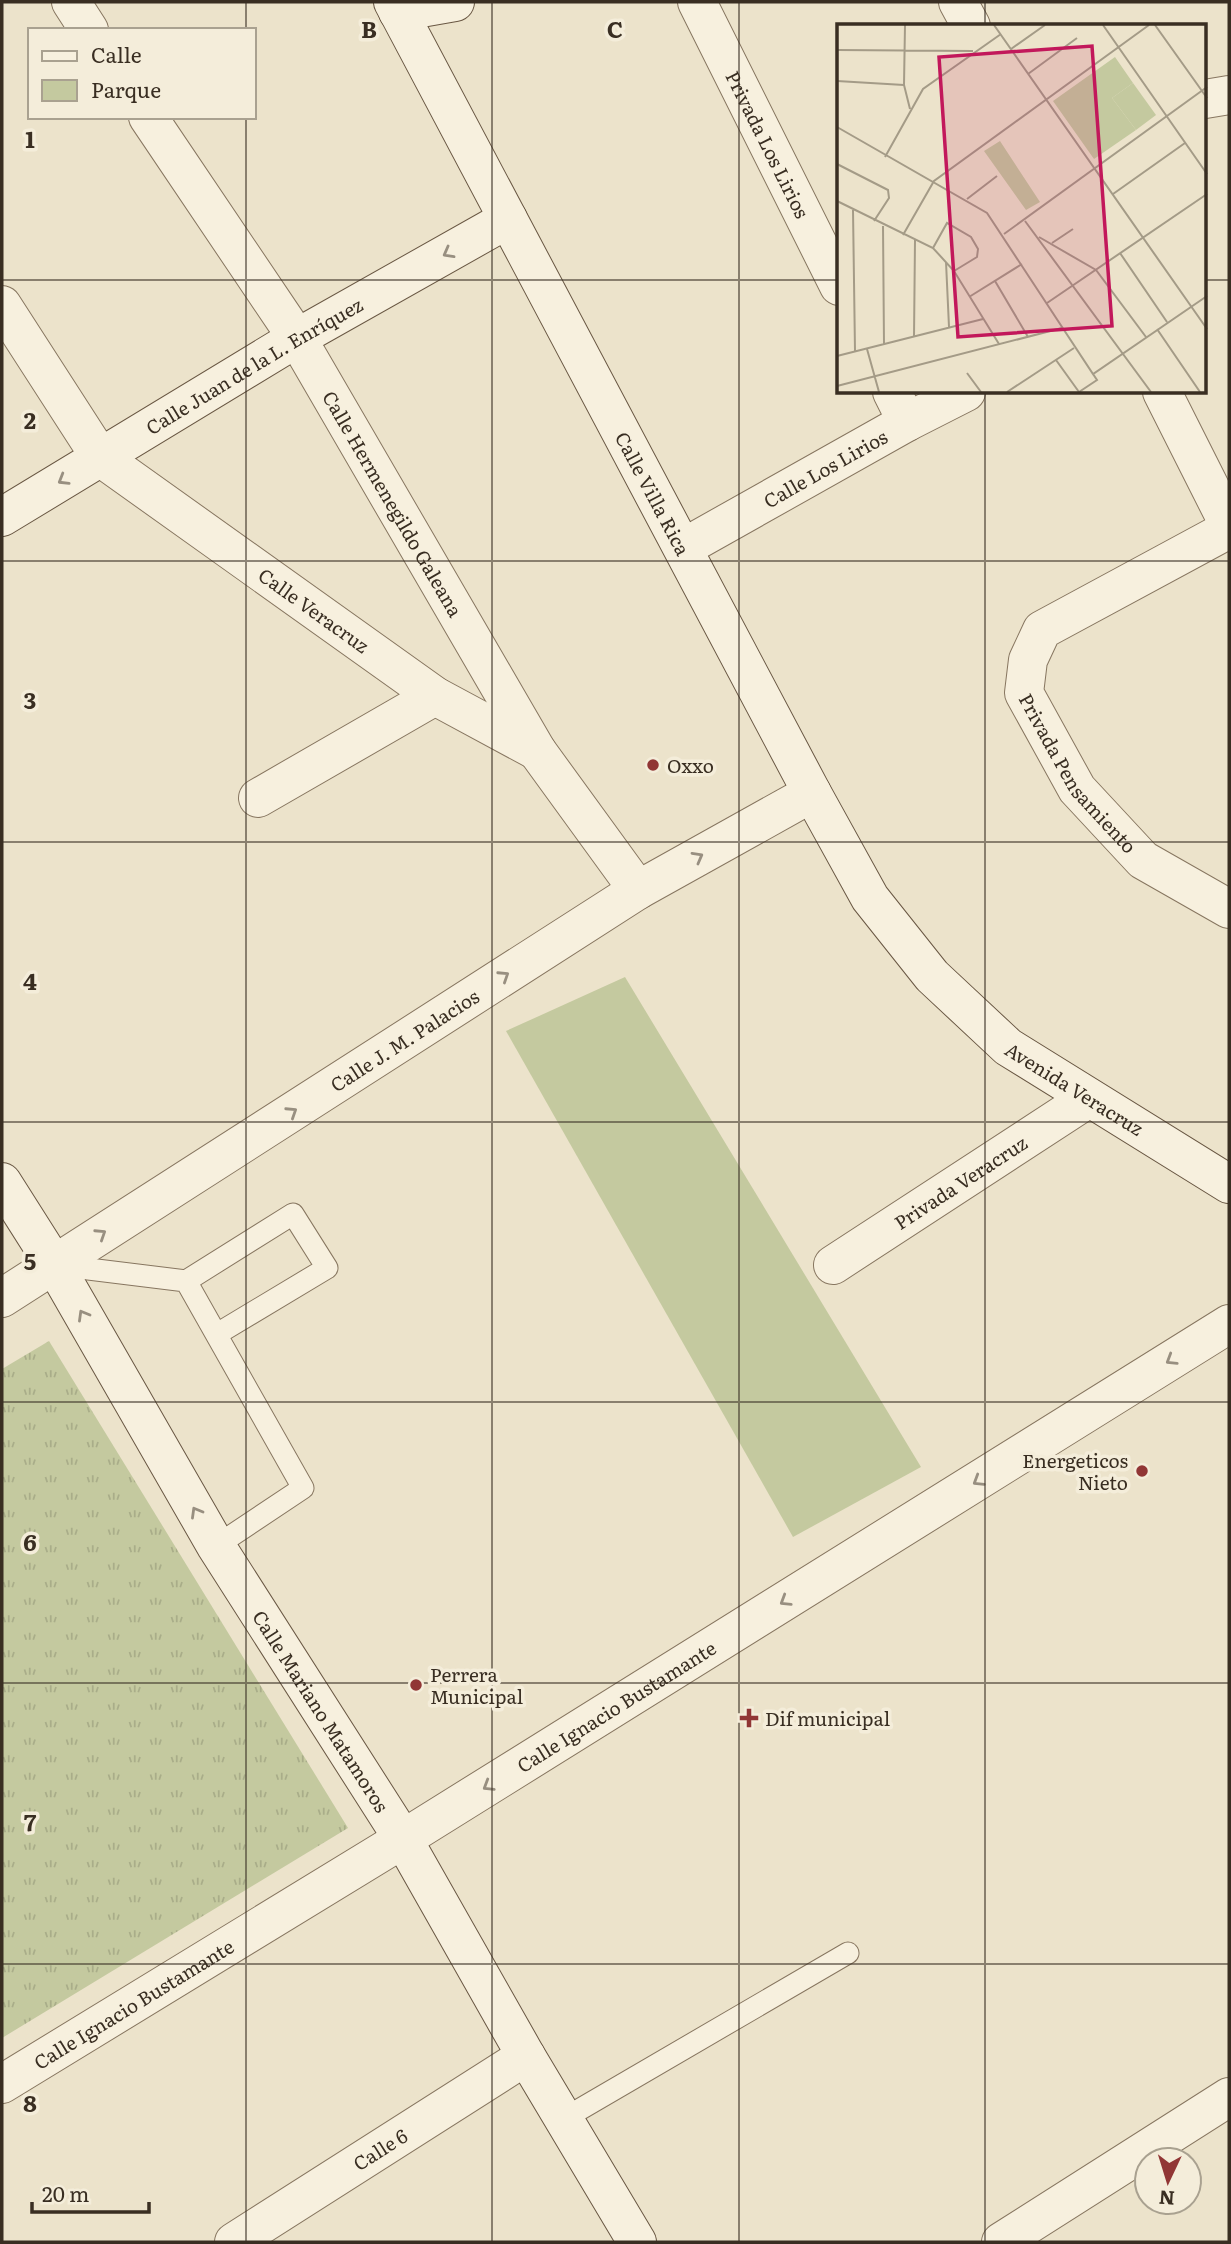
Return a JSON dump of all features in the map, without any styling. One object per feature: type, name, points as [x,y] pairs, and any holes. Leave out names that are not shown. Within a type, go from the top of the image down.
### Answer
[{"type":"street","points":[[71,2],[88,28]]},
{"type":"street","points":[[396,7],[454,2]]},
{"type":"street","name":"Privada Los Lirios","points":[[697,2],[837,282]]},
{"type":"street","points":[[958,2],[970,24]]},
{"type":"street","name":"Calle Villa Rica","points":[[396,7],[870,898],[932,976]]},
{"type":"street","points":[[1206,99],[1229,95]]},
{"type":"street","name":"Calle Hermenegildo Galeana","points":[[149,119],[297,338],[537,751],[638,890]]},
{"type":"street","name":"Calle Juan de la L. Enríquez","points":[[2,517],[297,338],[508,219]]},
{"type":"street","points":[[2,305],[100,457]]},
{"type":"street","name":"Calle Los Lirios","points":[[683,548],[899,407],[957,394]]},
{"type":"street","points":[[1163,394],[1229,527]]},
{"type":"street","name":"Calle Veracruz","points":[[100,457],[435,696],[537,751]]},
{"type":"street","name":"Privada Pensamiento","points":[[1229,527],[1042,631],[1028,660],[1024,694],[1077,789],[1143,860],[1229,909]]},
{"type":"street","points":[[258,798],[435,696]]},
{"type":"street","name":"Calle J. M. Palacios","points":[[2,1297],[638,890],[812,793]]},
{"type":"street","name":"Avenida Veracruz","points":[[932,976],[1008,1047],[1229,1184]]},
{"type":"street","name":"Privada Veracruz","points":[[833,1265],[1089,1098]]},
{"type":"street","name":"Calle Mariano Matamoros","points":[[2,1182],[54,1264],[216,1546],[403,1839],[526,2056],[637,2242]]},
{"type":"street","name":"Calle Ignacio Bustamante","points":[[2,2084],[403,1839],[1229,1324]]},
{"type":"street","name":"Calle 6","points":[[234,2242],[526,2056]]},
{"type":"street","points":[[1001,2242],[1229,2097]]},
{"type":"lane","points":[[54,1264],[187,1281],[293,1214],[327,1268],[217,1334]]},
{"type":"lane","points":[[187,1281],[303,1488],[216,1546]]},
{"type":"lane","points":[[565,2118],[848,1953]]},
{"type":"green space","points":[[625,977],[921,1467],[793,1537],[506,1031]]},
{"type":"green space","points":[[49,1341],[348,1828],[2,2038],[2,1369]]},
{"type":"place","name":"Oxxo","points":[[653,765]]},
{"type":"place","name":"Energeticos Nieto","points":[[1142,1471]]},
{"type":"place","name":"Perrera Municipal","points":[[416,1685]]},
{"type":"place","name":"Dif municipal","points":[[749,1718]]}]
